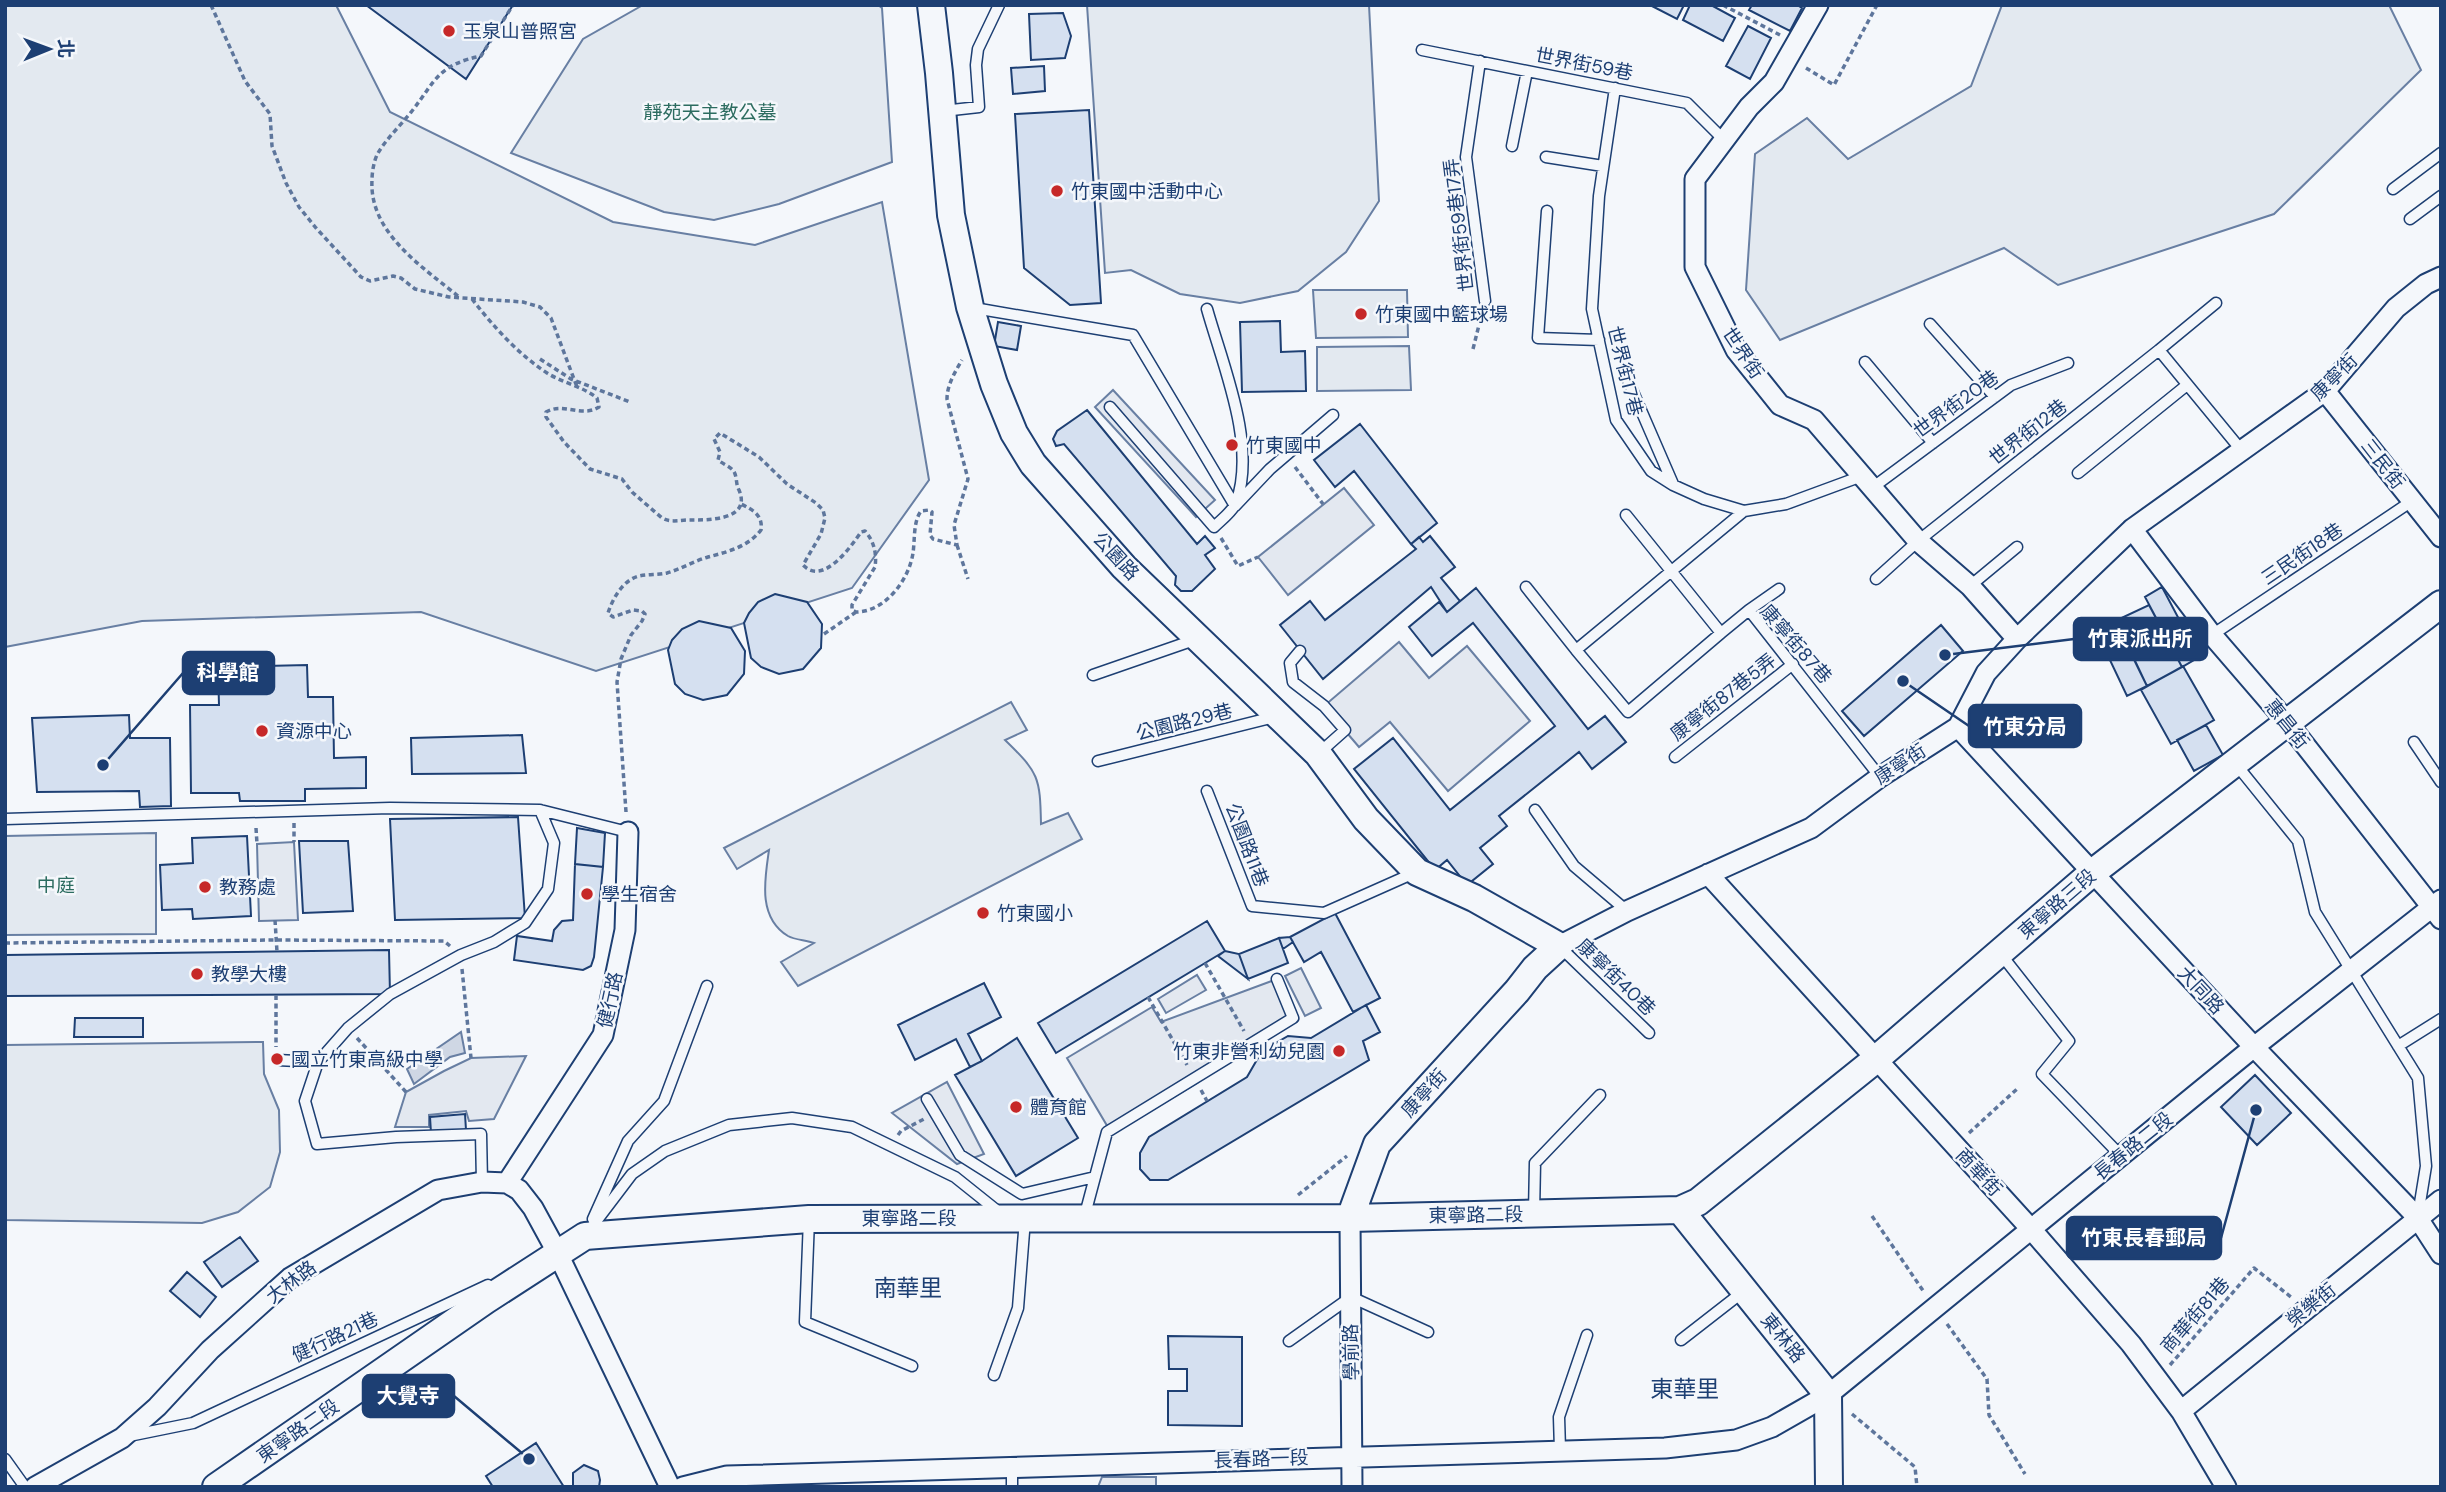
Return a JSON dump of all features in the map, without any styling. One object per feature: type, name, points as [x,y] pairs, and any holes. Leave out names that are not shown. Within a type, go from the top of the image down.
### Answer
[{"type":"main road","name":"公園路","points":[[931,5],[951,215],[971,307],[994,384],[1014,433],[1033,464],[1124,566],[1318,754],[1366,819],[1417,872],[1474,898],[1559,946]]},
{"type":"main road","name":"東寧路三段","points":[[1680,1210],[1698,1202],[1875,1060],[2092,873],[2441,604]]},
{"type":"main road","name":"康寧街","points":[[1350,1218],[1377,1144],[1535,968],[1559,946]]},
{"type":"main road","name":"東寧路二段","points":[[216,1487],[557,1252],[585,1236],[808,1219],[1350,1218],[1680,1210]]},
{"type":"main road","name":"東林路","points":[[1680,1210],[1828,1395]]},
{"type":"main road","points":[[1828,1395],[1829,1487]]},
{"type":"street","name":"世界街","points":[[1818,5],[1774,82],[1749,107],[1695,179],[1695,267],[1736,350],[1780,405],[1814,419],[1918,541],[1970,586],[2017,639]]},
{"type":"street","name":"康寧街","points":[[1559,946],[1627,911],[1811,828],[1880,777],[1958,727],[1986,673],[2017,639],[2132,529],[2325,391],[2396,307],[2426,284],[2441,277]]},
{"type":"street","name":"三民街","points":[[2325,391],[2441,537]]},
{"type":"street","name":"惠昌街","points":[[2132,529],[2212,635],[2287,722],[2437,908]]},
{"type":"street","name":"大同路","points":[[1958,727],[2417,1217],[2441,1254]]},
{"type":"street","name":"健行路","points":[[507,1183],[603,1035],[625,930],[628,832]]},
{"type":"street","name":"商華街","points":[[1709,874],[2031,1229],[2131,1344],[2181,1411],[2226,1487]]},
{"type":"street","name":"長春路二段","points":[[1828,1395],[2254,1046],[2437,908]]},
{"type":"street","name":"大林路","points":[[35,1487],[122,1438],[157,1407],[210,1350],[290,1278],[438,1190],[482,1182],[507,1183]]},
{"type":"street","points":[[507,1183],[519,1190],[533,1208],[557,1252],[670,1487]]},
{"type":"street","name":"榮樂街","points":[[2181,1411],[2441,1199]]},
{"type":"street","name":"學前路","points":[[1350,1218],[1352,1487]]},
{"type":"street","name":"長春路一段","points":[[683,1487],[727,1476],[1012,1477],[1352,1455],[1665,1448],[1736,1440],[1772,1427],[1828,1395]]},
{"type":"lane","points":[[943,111],[979,107],[976,65],[978,49],[999,5]]},
{"type":"lane","name":"世界街59巷","points":[[1422,50],[1687,103],[1724,140]]},
{"type":"lane","name":"世界街59巷17弄","points":[[1480,61],[1466,157],[1485,301]]},
{"type":"lane","points":[[1512,146],[1527,71]]},
{"type":"lane","name":"世界街17巷","points":[[1615,88],[1599,196],[1592,309],[1616,421],[1651,471],[1673,485],[1704,499],[1744,511],[1786,504],[1867,482]]},
{"type":"lane","points":[[2393,189],[2441,153]]},
{"type":"lane","points":[[1546,158],[1603,166]]},
{"type":"lane","points":[[2410,219],[2441,196]]},
{"type":"lane","points":[[1547,211],[1538,338],[1599,340]]},
{"type":"lane","name":"世界街12巷","points":[[1876,579],[1918,541],[2216,303]]},
{"type":"lane","points":[[971,307],[1133,335],[1235,506]]},
{"type":"lane","points":[[1207,309],[1237,415],[1244,469],[1235,506]]},
{"type":"lane","points":[[1930,324],[1995,397]]},
{"type":"lane","points":[[2159,351],[2242,451]]},
{"type":"lane","points":[[1865,362],[1933,443]]},
{"type":"lane","name":"世界街20巷","points":[[1867,482],[1933,443],[2011,385],[2068,363]]},
{"type":"lane","points":[[1624,371],[1673,485]]},
{"type":"lane","points":[[2078,473],[2187,385]]},
{"type":"lane","points":[[1110,407],[1214,527],[1269,469],[1333,415]]},
{"type":"lane","name":"三民街18巷","points":[[2212,635],[2412,502]]},
{"type":"lane","points":[[1526,587],[1577,650],[1744,511]]},
{"type":"lane","points":[[1626,515],[1720,633]]},
{"type":"lane","points":[[1970,586],[2017,547]]},
{"type":"lane","points":[[1749,610],[1779,589]]},
{"type":"lane","name":"康寧街87巷","points":[[1577,650],[1628,712],[1749,610],[1880,777]]},
{"type":"lane","points":[[1093,675],[1198,639]]},
{"type":"lane","points":[[1300,651],[1290,663],[1293,682],[1324,706],[1345,730],[1318,754]]},
{"type":"lane","name":"康寧街87巷5弄","points":[[1675,757],[1793,664]]},
{"type":"lane","name":"公園路29巷","points":[[1098,761],[1278,716]]},
{"type":"lane","points":[[2414,742],[2441,782]]},
{"type":"lane","points":[[2235,762],[2298,841],[2315,912],[2418,1078],[2426,1166],[2417,1217]]},
{"type":"lane","name":"公園路11巷","points":[[1207,790],[1252,906],[1324,913],[1417,872]]},
{"type":"lane","points":[[5,819],[390,808],[540,810],[628,832]]},
{"type":"lane","points":[[482,1182],[481,1134],[396,1137],[317,1144],[304,1101],[318,1062],[348,1028],[390,994],[461,955],[494,942],[525,923],[548,889],[554,843],[540,810]]},
{"type":"lane","points":[[1535,810],[1574,866],[1627,911]]},
{"type":"lane","name":"康寧街40巷","points":[[1559,946],[1649,1033]]},
{"type":"lane","points":[[2000,953],[2069,1041],[2042,1074],[2121,1156]]},
{"type":"lane","points":[[1083,1218],[1107,1132],[1293,1018],[1277,979]]},
{"type":"lane","points":[[585,1236],[628,1141],[664,1101],[707,986]]},
{"type":"lane","points":[[2398,1046],[2441,1019]]},
{"type":"lane","points":[[276,1060],[318,1062]]},
{"type":"lane","points":[[1534,1214],[1535,1163],[1601,1095]]},
{"type":"lane","points":[[927,1099],[960,1155],[1021,1194],[1095,1177]]},
{"type":"lane","points":[[585,1236],[632,1174],[665,1151],[729,1125],[792,1118],[852,1126],[955,1177],[1016,1218],[1018,1308],[994,1375]]},
{"type":"lane","points":[[808,1219],[804,1322],[912,1366]]},
{"type":"lane","name":"健行路21巷","points":[[122,1438],[193,1423],[557,1252]]},
{"type":"lane","points":[[1681,1340],[1745,1291]]},
{"type":"lane","points":[[1289,1341],[1351,1297],[1427,1332]]},
{"type":"lane","points":[[1560,1450],[1559,1417],[1587,1335]]},
{"type":"lane","points":[[5,1459],[25,1487]]},
{"type":"path","points":[[211,5],[245,80],[270,114],[272,146],[286,183],[299,207],[361,276],[370,281],[393,276],[401,278],[415,289],[460,298],[523,302],[547,312],[577,387]]},
{"type":"path","points":[[460,298],[385,229],[377,215],[372,196],[372,176],[377,155],[438,74],[458,61],[481,56],[513,5]]},
{"type":"path","points":[[1723,5],[1793,51],[1834,85],[1877,5]]},
{"type":"path","points":[[472,299],[520,352],[546,373],[597,398],[599,407],[593,411],[583,412],[558,407],[545,414],[564,442],[590,469],[622,480],[632,492],[667,521],[699,522],[724,518],[741,505],[742,496],[734,471],[718,460],[720,452],[714,439],[720,433],[759,457],[787,484],[823,510],[825,518],[821,534],[803,565],[809,571],[814,573],[825,570],[865,531],[873,544],[876,561],[852,605],[852,610],[856,612]]},
{"type":"path","points":[[1473,349],[1485,301]]},
{"type":"path","points":[[968,579],[957,545],[954,525],[968,479],[947,392],[955,371],[966,355],[982,345]]},
{"type":"path","points":[[540,359],[576,381],[630,402]]},
{"type":"path","points":[[1286,455],[1323,504]]},
{"type":"path","points":[[628,832],[617,682],[621,660],[631,635],[645,614],[633,610],[613,617],[608,613],[610,606],[617,594],[632,579],[666,573],[710,556],[720,555],[754,538],[761,530],[761,520],[753,510],[741,505]]},
{"type":"path","points":[[824,634],[856,612],[875,607],[889,597],[901,583],[913,557],[916,523],[921,511],[925,509],[932,512],[930,535],[933,539],[957,545]]},
{"type":"path","points":[[1214,527],[1238,566],[1258,557]]},
{"type":"path","points":[[275,920],[277,951]]},
{"type":"path","points":[[5,943],[444,941],[461,955],[471,1058]]},
{"type":"path","points":[[1205,963],[1251,1043]]},
{"type":"path","points":[[276,995],[276,1060]]},
{"type":"path","points":[[1148,998],[1207,1101]]},
{"type":"path","points":[[348,1028],[406,1092]]},
{"type":"path","points":[[1955,1146],[2017,1089]]},
{"type":"path","points":[[891,1144],[901,1131],[935,1113]]},
{"type":"path","points":[[1290,1201],[1354,1150]]},
{"type":"path","points":[[1872,1216],[1987,1378],[1989,1415],[2025,1474]]},
{"type":"path","name":"商華街81巷","points":[[2158,1379],[2254,1268],[2306,1309]]},
{"type":"path","points":[[1828,1395],[1915,1467],[1917,1487]]},
{"type":"green space","points":[[5,5],[336,5],[390,112],[613,222],[755,245],[882,202],[929,480],[852,588],[596,671],[421,612],[142,621],[5,647]]},
{"type":"green space","name":"靜苑天主教公墓","points":[[643,5],[878,5],[882,8],[892,162],[779,204],[714,220],[664,212],[511,153],[583,39]]},
{"type":"green space","points":[[1087,5],[1369,5],[1379,201],[1346,252],[1298,291],[1240,303],[1180,294],[1131,270],[1105,273]]},
{"type":"green space","points":[[2002,5],[2389,5],[2421,70],[2274,214],[2058,285],[2004,248],[1780,340],[1746,290],[1755,154],[1807,118],[1848,159],[1971,86]]},
{"type":"green space","name":"竹東國中籃球場","points":[[1313,290],[1407,290],[1408,337],[1316,338]]},
{"type":"green space","name":"竹東國中籃球場","points":[[1409,346],[1411,390],[1317,391],[1317,347]]},
{"type":"green space","points":[[1011,702],[1027,730],[1005,740],[1025,760],[1035,777],[1040,796],[1041,824],[1068,813],[1082,839],[798,986],[781,962],[814,943],[788,936],[771,918],[765,896],[769,850],[737,869],[724,848]]},
{"type":"green space","name":"中庭","points":[[156,833],[156,934],[5,935],[5,836]]},
{"type":"green space","points":[[263,1042],[264,1074],[279,1110],[280,1152],[270,1187],[238,1212],[202,1223],[5,1220],[5,1045]]},
{"type":"shaded area","points":[[1113,390],[1215,500],[1196,517],[1095,407]]},
{"type":"shaded area","points":[[1344,488],[1374,525],[1288,595],[1258,557]]},
{"type":"shaded area","points":[[1399,642],[1429,678],[1467,646],[1530,721],[1448,791],[1390,722],[1359,747],[1324,706]]},
{"type":"shaded area","points":[[294,842],[298,920],[259,921],[257,844]]},
{"type":"shaded area","points":[[1301,968],[1321,1008],[1305,1016],[1285,976]]},
{"type":"shaded area","points":[[1197,975],[1206,990],[1166,1013],[1158,999]]},
{"type":"shaded area","points":[[1277,979],[1293,1018],[1193,1078],[1197,1083],[1112,1134],[1067,1058],[1152,1007],[1161,1022]]},
{"type":"shaded area","points":[[461,1032],[465,1053],[450,1057],[414,1084],[407,1069]]},
{"type":"shaded area","points":[[526,1056],[494,1119],[469,1121],[466,1111],[429,1115],[429,1127],[395,1127],[406,1092],[444,1071],[471,1058]]},
{"type":"shaded area","points":[[947,1082],[984,1154],[957,1164],[892,1113]]},
{"type":"shaded area","points":[[1102,1477],[1156,1477],[1156,1487],[1098,1487]]},
{"type":"building","name":"玉泉山普照宮","points":[[366,5],[513,5],[466,79]]},
{"type":"building","points":[[1650,5],[1684,5],[1677,19]]},
{"type":"building","points":[[1690,5],[1711,5],[1735,18],[1723,41],[1683,20]]},
{"type":"building","points":[[1752,5],[1797,5],[1802,8],[1790,31],[1749,10]]},
{"type":"building","points":[[1063,13],[1071,36],[1065,58],[1031,60],[1029,14]]},
{"type":"building","points":[[1748,26],[1771,38],[1750,79],[1726,66]]},
{"type":"building","points":[[1044,66],[1045,91],[1013,94],[1011,68]]},
{"type":"building","name":"竹東國中活動中心","points":[[1089,110],[1101,303],[1070,305],[1024,268],[1015,114]]},
{"type":"building","points":[[1280,321],[1281,352],[1305,351],[1306,391],[1242,392],[1240,322]]},
{"type":"building","points":[[998,322],[1021,326],[1017,350],[994,346]]},
{"type":"building","points":[[1087,410],[1197,544],[1205,536],[1215,548],[1205,555],[1215,569],[1192,591],[1181,591],[1175,585],[1176,576],[1064,444],[1056,446],[1053,439],[1057,431]]},
{"type":"building","points":[[1360,424],[1437,523],[1411,544],[1354,471],[1335,487],[1314,460]]},
{"type":"building","points":[[1430,536],[1455,567],[1441,578],[1460,601],[1447,612],[1431,587],[1323,679],[1280,625],[1310,601],[1325,620],[1416,549],[1411,544],[1419,537],[1423,542]]},
{"type":"building","points":[[2162,587],[2199,657],[2182,667],[2145,597]]},
{"type":"building","points":[[1476,588],[1588,729],[1605,716],[1626,742],[1592,769],[1579,752],[1499,816],[1507,826],[1480,848],[1493,864],[1467,885],[1447,860],[1435,870],[1354,769],[1393,738],[1450,810],[1555,726],[1473,623],[1432,656],[1409,627],[1439,602],[1447,612]]},
{"type":"building","points":[[775,594],[807,602],[822,624],[821,648],[803,669],[779,674],[761,667],[751,658],[744,623],[758,602]]},
{"type":"building","points":[[2149,605],[2182,667],[2147,686],[2115,621]]},
{"type":"building","points":[[699,621],[731,628],[745,651],[744,674],[727,695],[703,700],[685,694],[675,684],[668,650],[672,640],[682,629]]},
{"type":"building","points":[[1941,625],[1963,651],[1864,736],[1842,711]]},
{"type":"building","points":[[2119,627],[2147,686],[2127,696],[2099,637]]},
{"type":"building","name":"資源中心","points":[[307,665],[308,697],[333,697],[334,758],[366,757],[366,788],[305,789],[305,801],[240,801],[239,793],[191,793],[190,705],[219,705],[218,667]]},
{"type":"building","points":[[2183,666],[2214,720],[2171,744],[2141,690]]},
{"type":"building","points":[[129,715],[130,738],[170,738],[171,806],[140,807],[139,791],[37,792],[32,718]]},
{"type":"building","points":[[2206,725],[2223,755],[2194,771],[2177,740]]},
{"type":"building","points":[[522,735],[526,773],[412,774],[411,738]]},
{"type":"building","points":[[518,817],[525,918],[395,920],[390,819]]},
{"type":"building","points":[[577,828],[605,833],[603,867],[575,864]]},
{"type":"building","name":"教務處","points":[[247,836],[251,916],[193,919],[192,909],[162,910],[160,865],[193,863],[192,838]]},
{"type":"building","points":[[299,841],[348,841],[353,911],[303,913]]},
{"type":"building","name":"學生宿舍","points":[[575,864],[603,867],[591,966],[583,970],[514,960],[517,936],[552,941],[554,930],[562,921],[573,920]]},
{"type":"building","points":[[1335,913],[1380,998],[1353,1012],[1321,952],[1304,962],[1290,937]]},
{"type":"building","points":[[1207,921],[1225,951],[1056,1053],[1038,1023]]},
{"type":"building","points":[[1290,937],[1293,942],[1283,949],[1279,938]]},
{"type":"building","points":[[1279,938],[1288,963],[1248,979],[1239,954]]},
{"type":"building","name":"教學大樓","points":[[389,950],[390,994],[5,996],[5,955]]},
{"type":"building","points":[[1225,951],[1239,954],[1248,979],[1218,956]]},
{"type":"building","points":[[984,983],[1001,1017],[968,1034],[982,1061],[970,1067],[956,1039],[915,1060],[898,1025]]},
{"type":"building","points":[[1366,1005],[1380,1032],[1363,1041],[1369,1060],[1168,1180],[1150,1180],[1140,1169],[1140,1153],[1149,1137],[1247,1077],[1262,1051],[1288,1036],[1311,1038]]},
{"type":"building","points":[[75,1018],[143,1018],[143,1037],[74,1037]]},
{"type":"building","name":"體育館","points":[[1017,1038],[1078,1138],[1016,1176],[955,1075]]},
{"type":"building","points":[[2255,1075],[2291,1113],[2257,1145],[2221,1107]]},
{"type":"building","points":[[465,1114],[466,1130],[431,1133],[430,1117]]},
{"type":"building","points":[[240,1237],[258,1261],[222,1287],[204,1262]]},
{"type":"building","points":[[187,1272],[216,1297],[200,1317],[170,1291]]},
{"type":"building","points":[[1168,1336],[1242,1337],[1242,1426],[1168,1425],[1168,1391],[1187,1391],[1187,1369],[1169,1369]]},
{"type":"building","points":[[536,1443],[564,1487],[493,1487],[486,1476]]},
{"type":"building","points":[[584,1465],[598,1471],[599,1487],[573,1487],[573,1473]]},
{"type":"place","name":"玉泉山普照宮","points":[[449,31]]},
{"type":"place","name":"竹東國中活動中心","points":[[1057,191]]},
{"type":"place","name":"竹東國中籃球場","points":[[1361,314]]},
{"type":"place","name":"竹東國中","points":[[1232,445]]},
{"type":"place","name":"竹東派出所","points":[[1945,655]]},
{"type":"place","name":"竹東分局","points":[[1903,681]]},
{"type":"place","name":"資源中心","points":[[262,731]]},
{"type":"place","name":"科學館","points":[[103,765]]},
{"type":"place","name":"教務處","points":[[205,887]]},
{"type":"place","name":"學生宿舍","points":[[587,894]]},
{"type":"place","name":"竹東國小","points":[[983,913]]},
{"type":"place","name":"教學大樓","points":[[197,974]]},
{"type":"place","name":"竹東非營利幼兒園","points":[[1339,1051]]},
{"type":"place","name":"國立竹東高級中學","points":[[277,1059]]},
{"type":"place","name":"體育館","points":[[1016,1107]]},
{"type":"place","name":"竹東長春郵局","points":[[2256,1110]]},
{"type":"place","name":"大覺寺","points":[[529,1459]]},
{"type":"district","name":"南華里","points":[[908,1288]]},
{"type":"district","name":"東華里","points":[[1685,1389]]}]
